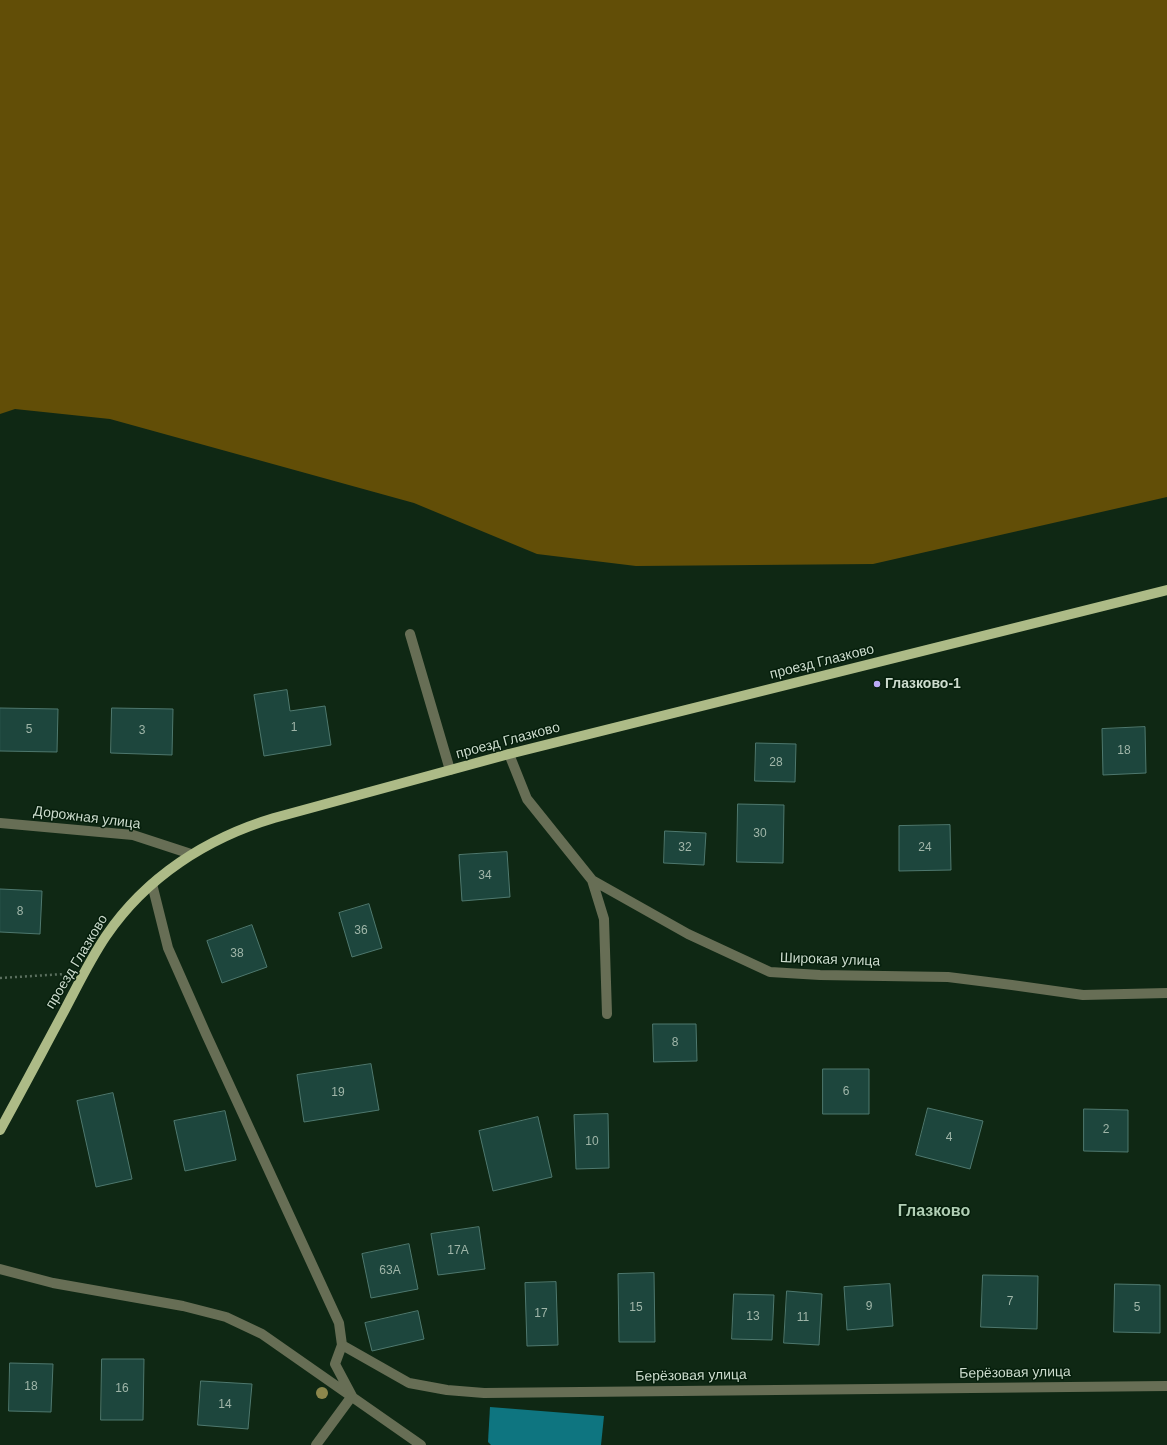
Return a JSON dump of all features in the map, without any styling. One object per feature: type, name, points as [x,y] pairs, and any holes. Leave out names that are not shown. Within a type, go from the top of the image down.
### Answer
[{"type":"main road","name":"проезд Глазково","points":[[0,1130],[84,973],[112,929],[125,912],[167,871],[191,854],[218,839],[255,824],[509,754],[1167,590]]},
{"type":"street","points":[[410,634],[450,770]]},
{"type":"street","name":"Широкая улица","points":[[509,754],[527,799],[592,880],[688,934],[770,972],[820,975],[948,977],[1012,984],[1083,995],[1167,993]]},
{"type":"street","name":"Дорожная улица","points":[[0,823],[133,835],[191,854]]},
{"type":"street","points":[[592,880],[604,919],[607,1014]]},
{"type":"street","points":[[152,884],[168,948],[209,1041],[339,1323],[342,1345],[335,1364],[352,1396]]},
{"type":"street","points":[[0,1269],[53,1283],[183,1306],[226,1317],[262,1334],[421,1445]]},
{"type":"street","name":"Берёзовая улица","points":[[342,1345],[409,1383],[447,1390],[484,1392],[1167,1386]]},
{"type":"street","points":[[316,1445],[352,1396]]},
{"type":"path","points":[[0,978],[84,973]]},
{"type":"shaded area","points":[[0,0],[1167,0],[1167,497],[873,564],[636,566],[537,554],[414,503],[110,419],[15,409],[0,414]]},
{"type":"water","points":[[490,1407],[604,1416],[601,1445],[491,1445],[488,1442]]},
{"type":"building","points":[[287,690],[290,711],[325,706],[331,745],[264,756],[254,695]]},
{"type":"building","points":[[0,708],[58,709],[57,752],[0,751]]},
{"type":"building","points":[[112,708],[173,709],[172,755],[111,753]]},
{"type":"building","points":[[1145,727],[1146,773],[1103,775],[1102,729]]},
{"type":"building","points":[[756,743],[796,744],[795,782],[755,781]]},
{"type":"building","points":[[738,804],[784,805],[783,863],[737,862]]},
{"type":"building","points":[[950,825],[951,870],[899,871],[899,826]]},
{"type":"building","points":[[665,831],[706,833],[704,865],[664,863]]},
{"type":"building","points":[[507,852],[510,897],[462,901],[459,855]]},
{"type":"building","points":[[0,889],[42,891],[40,934],[0,932]]},
{"type":"building","points":[[369,904],[382,948],[352,957],[339,913]]},
{"type":"building","points":[[252,925],[267,967],[222,983],[207,941]]},
{"type":"building","points":[[653,1024],[696,1024],[697,1061],[654,1062]]},
{"type":"building","points":[[371,1064],[379,1110],[304,1122],[297,1075]]},
{"type":"building","points":[[823,1069],[869,1069],[869,1114],[823,1114]]},
{"type":"building","points":[[113,1093],[132,1179],[96,1187],[77,1101]]},
{"type":"building","points":[[928,1108],[983,1121],[970,1169],[916,1155]]},
{"type":"building","points":[[1084,1109],[1128,1110],[1128,1152],[1084,1151]]},
{"type":"building","points":[[225,1111],[236,1160],[185,1171],[174,1121]]},
{"type":"building","points":[[608,1114],[609,1168],[576,1169],[574,1115]]},
{"type":"building","points":[[538,1117],[552,1177],[493,1191],[479,1131]]},
{"type":"building","points":[[479,1227],[485,1269],[438,1275],[431,1234]]},
{"type":"building","points":[[409,1244],[418,1289],[371,1298],[362,1254]]},
{"type":"building","points":[[654,1273],[655,1342],[619,1342],[618,1274]]},
{"type":"building","points":[[983,1275],[1038,1276],[1037,1329],[981,1327]]},
{"type":"building","points":[[556,1282],[558,1345],[527,1346],[525,1283]]},
{"type":"building","points":[[890,1284],[893,1326],[847,1330],[844,1287]]},
{"type":"building","points":[[1115,1284],[1160,1285],[1160,1333],[1114,1332]]},
{"type":"building","points":[[787,1291],[822,1294],[819,1345],[784,1343]]},
{"type":"building","points":[[734,1294],[774,1295],[772,1340],[732,1339]]},
{"type":"building","points":[[418,1311],[424,1339],[372,1351],[365,1323]]},
{"type":"building","points":[[102,1359],[144,1359],[143,1420],[101,1420]]},
{"type":"building","points":[[10,1363],[53,1364],[51,1412],[9,1411]]},
{"type":"building","points":[[201,1381],[252,1384],[248,1429],[198,1425]]},
{"type":"place","name":"Глазково-1","points":[[877,684]]},
{"type":"district","name":"Глазково","points":[[934,1212]]}]
